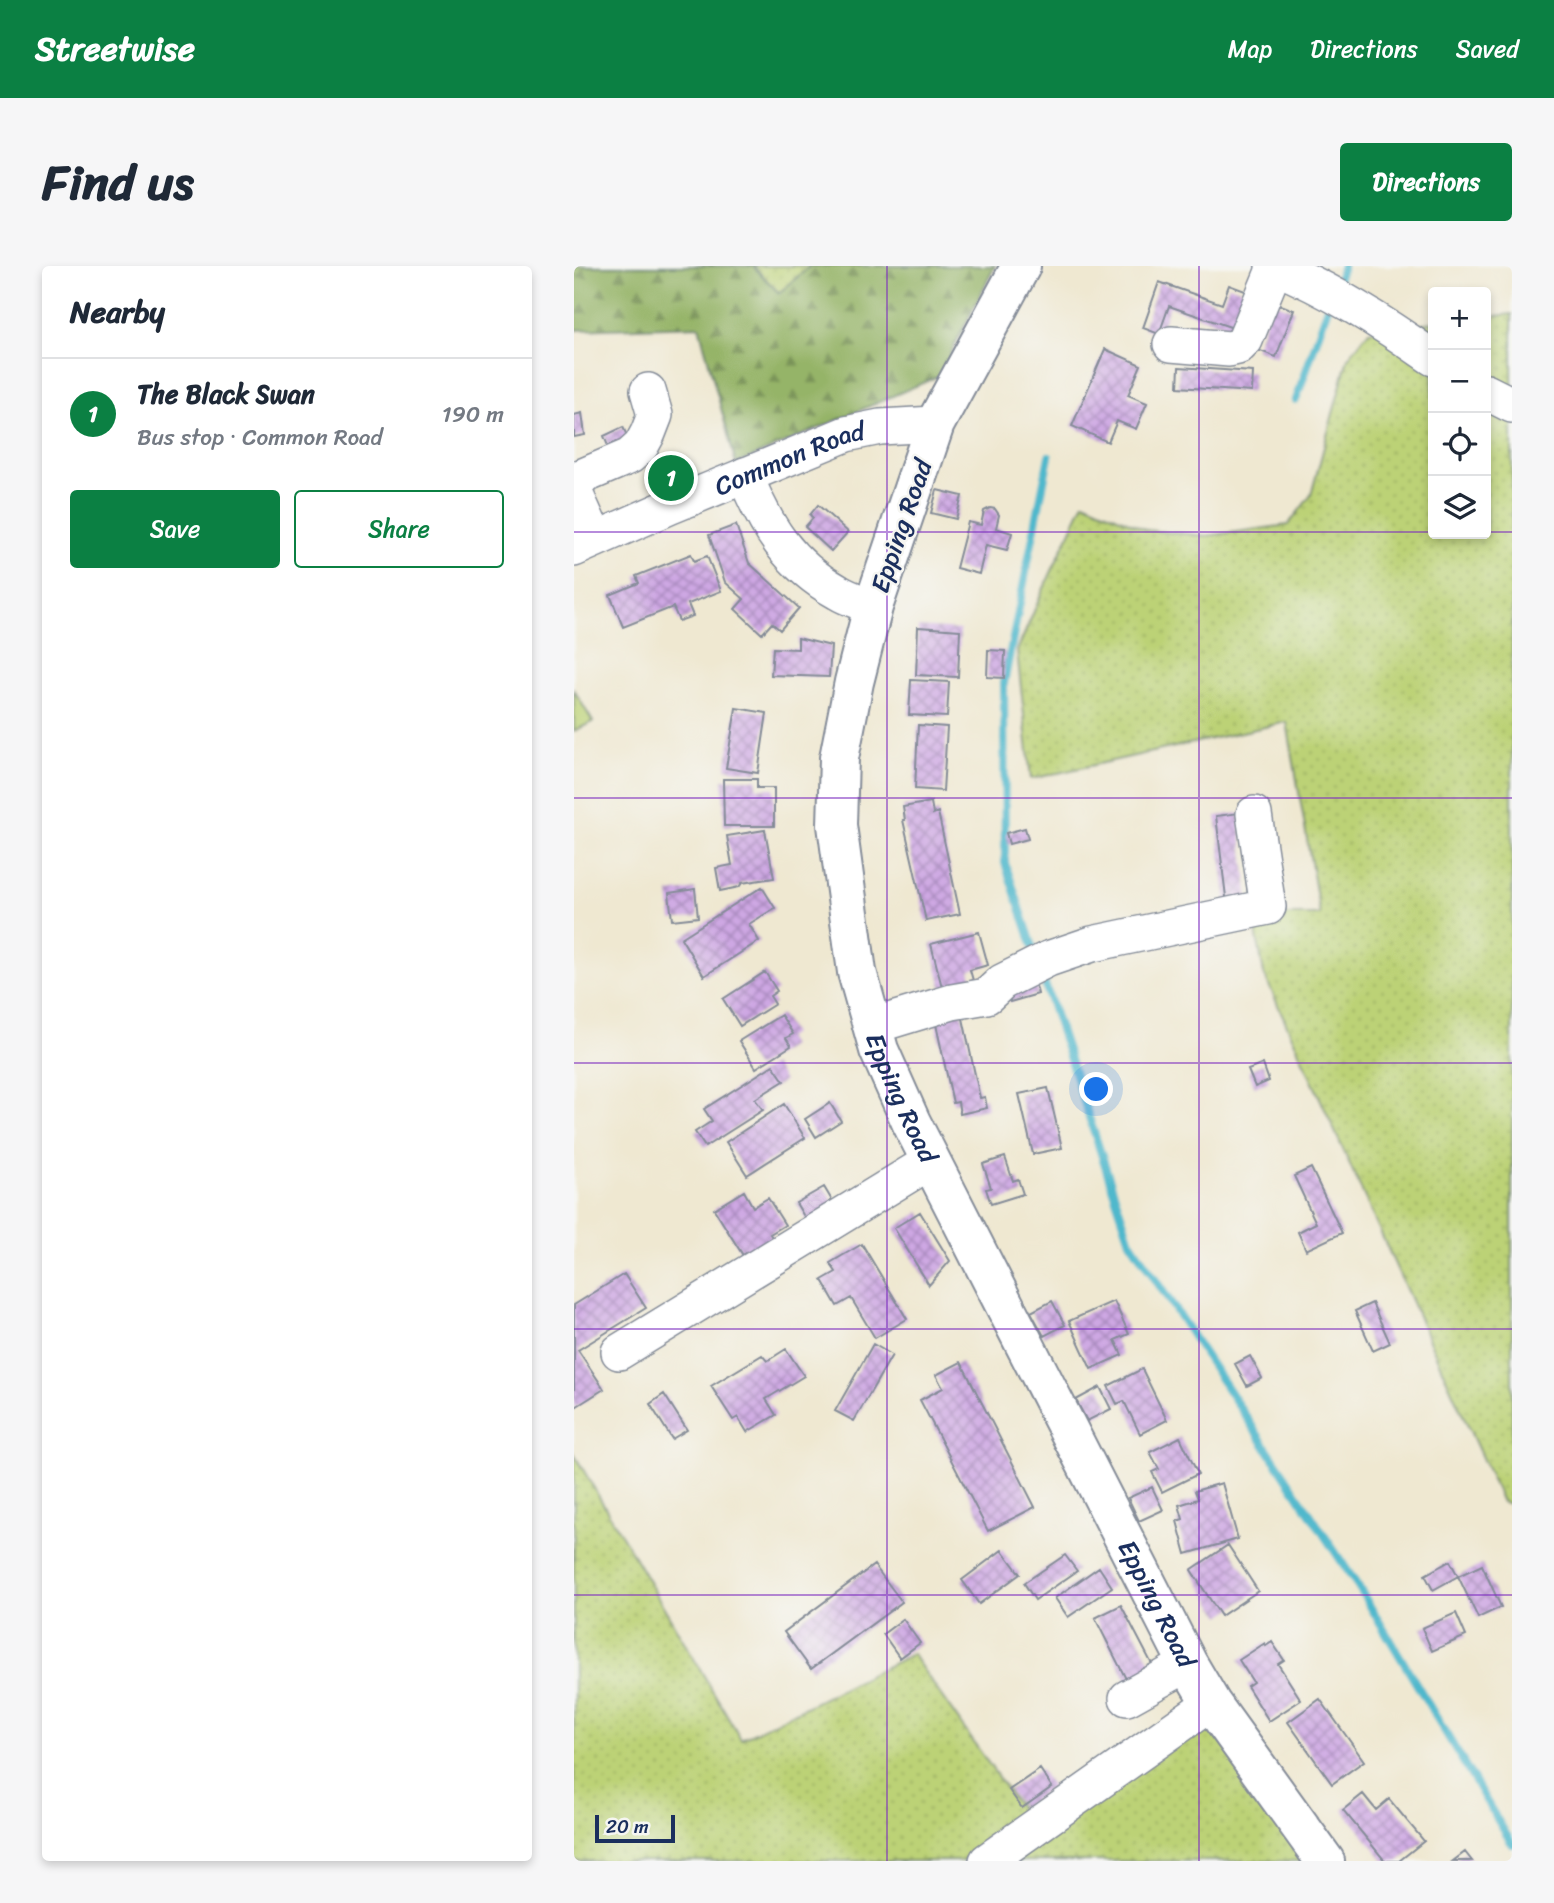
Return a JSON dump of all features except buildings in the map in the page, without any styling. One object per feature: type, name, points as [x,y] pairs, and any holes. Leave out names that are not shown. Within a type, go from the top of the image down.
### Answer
[{"type":"main road","name":"Epping Road","points":[[1021,266],[935,425],[873,607],[854,682],[839,758],[837,825],[857,972],[879,1049],[911,1122],[1188,1664],[1211,1703],[1325,1861]]},
{"type":"street","points":[[1171,344],[1229,349],[1238,346],[1245,340],[1274,266],[1298,276],[1390,327],[1428,354]]},
{"type":"street","points":[[574,480],[630,456],[641,446],[655,415],[648,391]]},
{"type":"street","points":[[1491,394],[1512,405]]},
{"type":"street","name":"Common Road","points":[[584,544],[846,435],[880,427],[935,425]]},
{"type":"street","points":[[745,475],[758,508],[775,536],[794,558],[815,578],[840,594],[873,607]]},
{"type":"street","points":[[574,491],[584,544]]},
{"type":"street","points":[[873,1026],[953,1002],[987,996],[1002,982],[1048,959],[1092,944],[1268,907],[1254,814]]},
{"type":"street","points":[[619,1352],[931,1161]]},
{"type":"street","points":[[1127,1698],[1188,1664]]},
{"type":"street","points":[[987,1861],[1211,1703]]},
{"type":"green space","points":[[574,266],[753,266],[779,293],[810,266],[995,266],[939,376],[736,464],[699,326],[574,330]]},
{"type":"green space","points":[[753,266],[810,266],[779,293]]},
{"type":"green space","points":[[1512,314],[1512,1504],[1502,1502],[1264,974],[1253,915],[1320,915],[1287,722],[1031,779],[1017,651],[1084,502],[1147,530],[1206,536],[1288,525],[1311,495],[1348,358],[1369,331],[1428,323],[1428,539],[1491,539],[1491,316]]},
{"type":"green space","points":[[574,690],[593,722],[574,731]]},
{"type":"green space","points":[[574,1454],[741,1739],[912,1654],[1028,1820],[1194,1704],[1307,1861],[574,1861]]},
{"type":"waterway","points":[[1336,285],[1343,266]]},
{"type":"waterway","points":[[1296,400],[1329,304]]},
{"type":"waterway","points":[[1036,956],[1005,863],[1004,683],[1049,456]]},
{"type":"waterway","points":[[1041,972],[1130,1241],[1361,1591],[1512,1844]]},
{"type":"place","name":"The Black Swan","points":[[671,478]]}]
